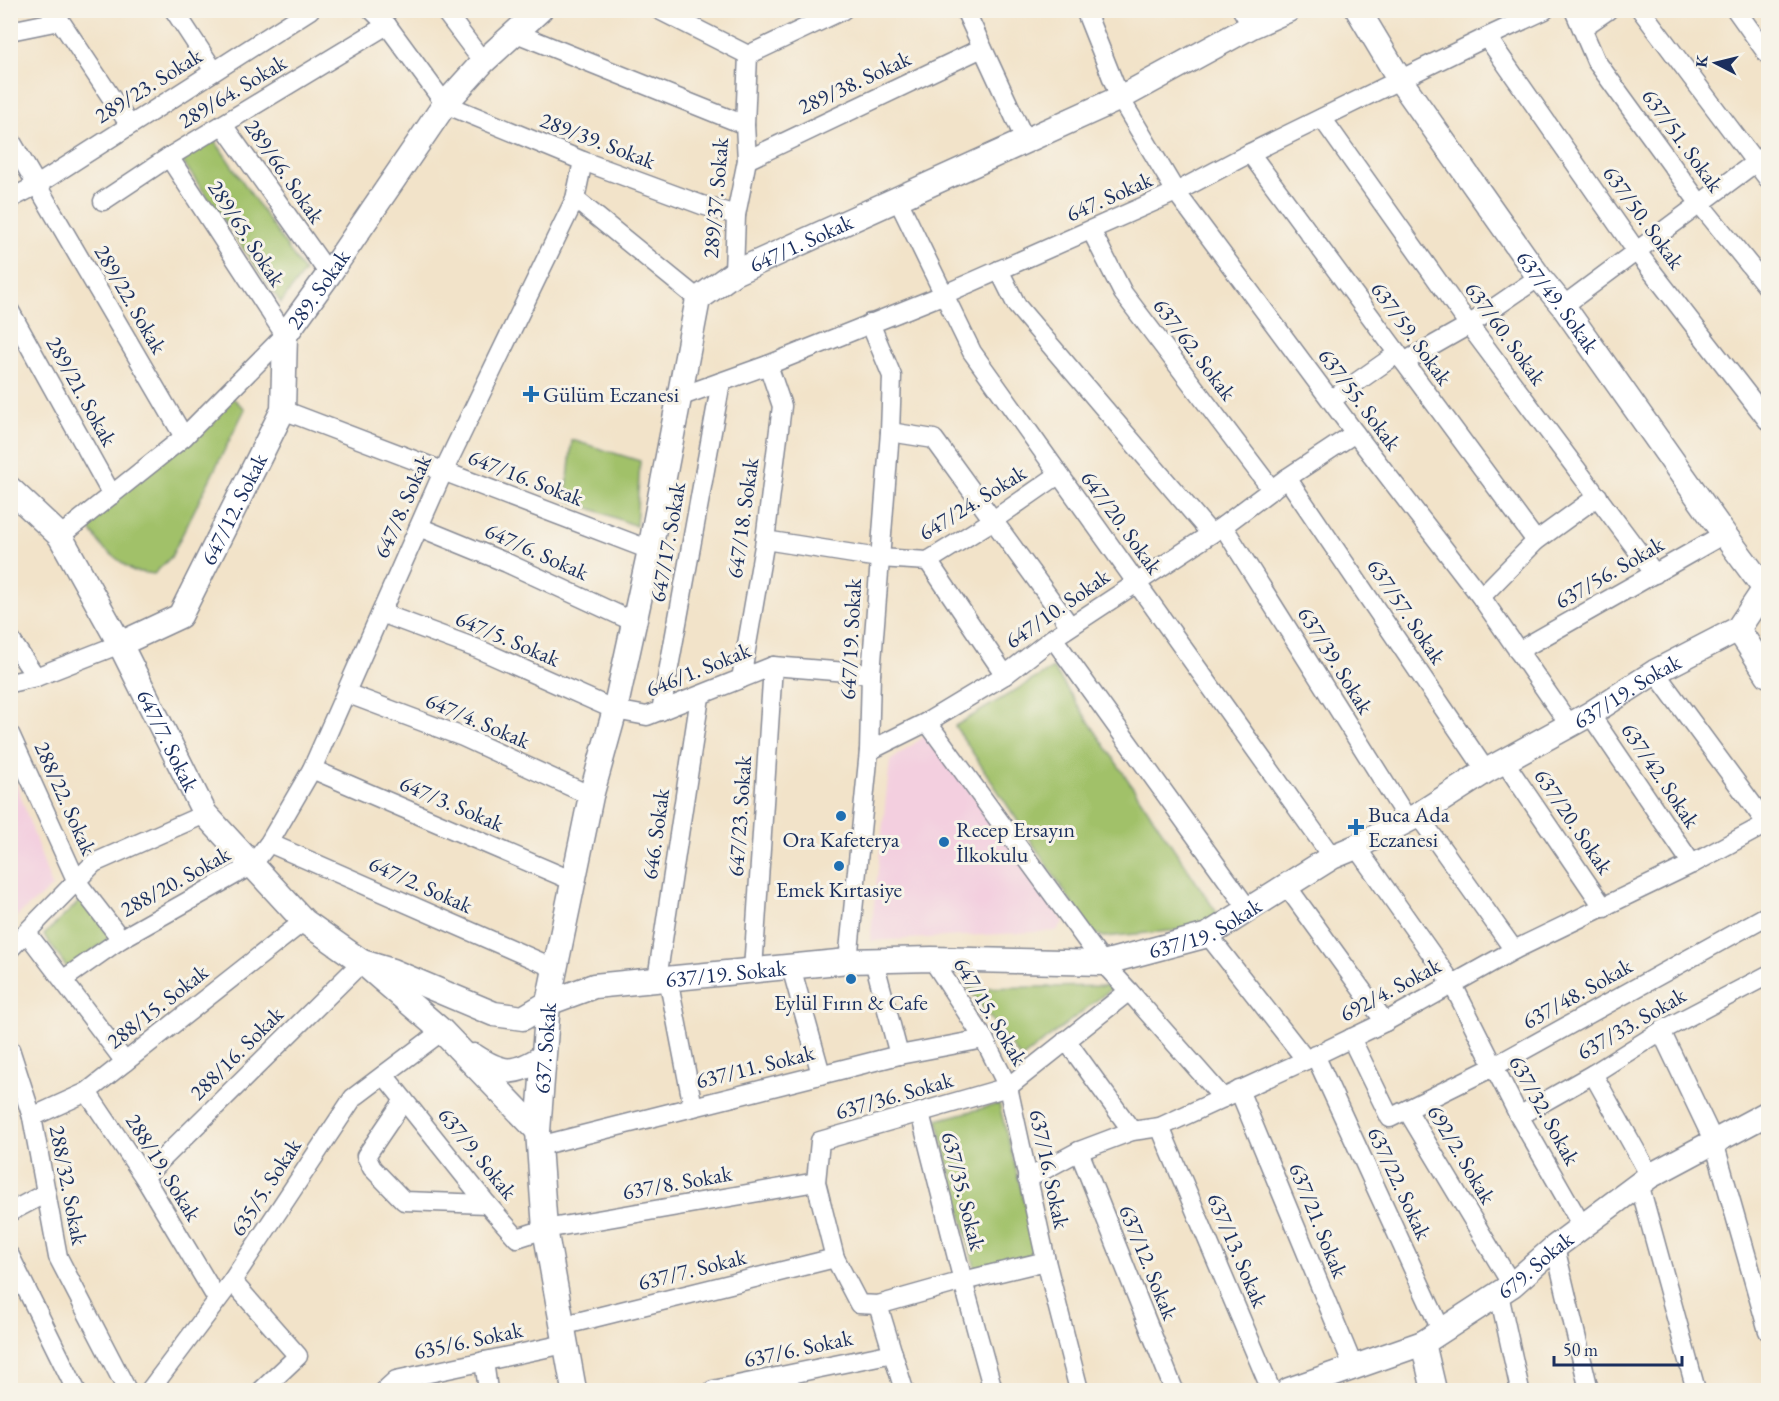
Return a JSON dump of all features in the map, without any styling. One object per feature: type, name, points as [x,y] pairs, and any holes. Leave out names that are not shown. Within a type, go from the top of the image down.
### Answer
[{"type":"street","points":[[174,10],[214,71]]},
{"type":"street","name":"289/23. Sokak","points":[[10,199],[310,10]]},
{"type":"street","points":[[372,10],[387,25],[445,104]]},
{"type":"street","points":[[444,10],[483,62]]},
{"type":"street","name":"289. Sokak","points":[[60,536],[184,437],[285,335],[445,104],[483,62],[540,10]]},
{"type":"street","points":[[666,12],[748,55],[843,10]]},
{"type":"street","points":[[965,10],[1026,141]]},
{"type":"street","name":"637/55. Sokak","points":[[1085,10],[1120,98],[1176,192],[1355,433],[1481,597],[1518,651],[1579,719]]},
{"type":"street","name":"647/1. Sokak","points":[[698,298],[734,273],[1120,98],[1247,18],[1287,10]]},
{"type":"street","name":"637/49. Sokak","points":[[1358,10],[1400,80],[1539,277],[1563,306],[1724,534],[1767,586]]},
{"type":"street","name":"647. Sokak","points":[[680,397],[945,294],[1176,192],[1250,153],[1545,10]]},
{"type":"street","name":"637/51. Sokak","points":[[1574,10],[1596,61],[1700,204],[1768,288]]},
{"type":"street","points":[[1582,28],[1608,10]]},
{"type":"street","points":[[1641,10],[1762,158],[1768,179]]},
{"type":"street","points":[[1736,10],[1768,55]]},
{"type":"street","points":[[10,30],[56,16],[129,124]]},
{"type":"street","name":"289/64. Sokak","points":[[103,201],[169,157],[387,25]]},
{"type":"street","points":[[516,33],[745,125]]},
{"type":"street","name":"637/50. Sokak","points":[[1487,37],[1637,252],[1768,421]]},
{"type":"street","name":"289/38. Sokak","points":[[747,160],[982,48]]},
{"type":"street","name":"289/37. Sokak","points":[[734,273],[736,215],[747,160],[745,125],[748,55]]},
{"type":"street","name":"289/39. Sokak","points":[[445,104],[583,161],[702,205],[736,215]]},
{"type":"street","name":"637/60. Sokak","points":[[1322,118],[1469,325],[1654,574]]},
{"type":"street","name":"289/66. Sokak","points":[[223,125],[329,274]]},
{"type":"street","name":"289/22. Sokak","points":[[10,139],[184,437]]},
{"type":"street","name":"637/59. Sokak","points":[[1250,153],[1536,541]]},
{"type":"street","name":"289/65. Sokak","points":[[169,157],[285,335]]},
{"type":"street","points":[[1563,306],[1762,158]]},
{"type":"street","name":"647/8. Sokak","points":[[252,865],[269,843],[312,769],[443,472],[575,199],[583,161]]},
{"type":"street","points":[[575,199],[698,298],[650,550],[615,710]]},
{"type":"street","name":"647/20. Sokak","points":[[898,200],[972,352],[1332,858]]},
{"type":"street","name":"637/62. Sokak","points":[[1091,230],[1123,293],[1272,490]]},
{"type":"street","name":"637/39. Sokak","points":[[999,270],[1017,306],[1217,530],[1413,817],[1514,950]]},
{"type":"street","points":[[1331,400],[1401,358],[1469,325],[1539,277]]},
{"type":"street","name":"289/21. Sokak","points":[[10,311],[112,495]]},
{"type":"street","name":"647/19. Sokak","points":[[848,961],[869,751],[871,674],[890,432],[892,376],[870,323]]},
{"type":"street","name":"647/12. Sokak","points":[[120,644],[180,616],[283,410],[285,335]]},
{"type":"street","name":"647/18. Sokak","points":[[741,679],[765,540],[782,406],[768,364]]},
{"type":"street","name":"647/17. Sokak","points":[[661,711],[721,382]]},
{"type":"street","name":"647/16. Sokak","points":[[283,410],[650,550]]},
{"type":"street","points":[[890,432],[934,439],[1070,626]]},
{"type":"street","name":"647/10. Sokak","points":[[869,751],[927,722],[1005,675],[1070,626],[1217,530],[1287,478],[1355,433]]},
{"type":"street","name":"647/24. Sokak","points":[[765,540],[879,558],[928,561],[992,521],[1058,475]]},
{"type":"street","name":"637/57. Sokak","points":[[1287,478],[1495,766]]},
{"type":"street","name":"647/7. Sokak","points":[[10,489],[60,536],[120,644],[205,814],[304,921],[362,962],[448,1037],[539,1138]]},
{"type":"street","points":[[1481,597],[1536,541],[1598,496]]},
{"type":"street","name":"647/6. Sokak","points":[[419,527],[507,563],[634,622]]},
{"type":"street","name":"637/56. Sokak","points":[[1518,651],[1724,534]]},
{"type":"street","points":[[928,561],[1005,675]]},
{"type":"street","name":"637/19. Sokak","points":[[548,1003],[594,986],[848,961],[932,959],[1103,963],[1208,935],[1332,858],[1356,848],[1413,817],[1655,672],[1738,629],[1767,586]]},
{"type":"street","name":"647/5. Sokak","points":[[381,613],[478,649],[615,710]]},
{"type":"street","points":[[1738,629],[1768,675]]},
{"type":"street","points":[[1053,638],[1248,909]]},
{"type":"street","points":[[10,639],[36,676]]},
{"type":"street","points":[[10,683],[36,676],[120,644]]},
{"type":"street","name":"646/1. Sokak","points":[[615,710],[647,716],[773,666],[871,674]]},
{"type":"street","name":"647/23. Sokak","points":[[753,970],[773,666]]},
{"type":"street","points":[[1655,672],[1768,823]]},
{"type":"street","name":"647/4. Sokak","points":[[346,693],[463,737],[591,796]]},
{"type":"street","name":"646. Sokak","points":[[693,1107],[663,979],[699,697]]},
{"type":"street","name":"637. Sokak","points":[[574,1390],[545,1229],[539,1138],[543,1057],[554,968],[591,796],[615,710]]},
{"type":"street","name":"637/42. Sokak","points":[[1579,719],[1692,864]]},
{"type":"street","name":"637/21. Sokak","points":[[927,722],[1103,963],[1231,1094],[1342,1378]]},
{"type":"street","name":"288/22. Sokak","points":[[10,734],[77,882]]},
{"type":"street","name":"637/20. Sokak","points":[[1495,766],[1604,908]]},
{"type":"street","name":"647/3. Sokak","points":[[312,769],[573,881]]},
{"type":"street","points":[[10,950],[94,863],[205,814]]},
{"type":"street","name":"692/4. Sokak","points":[[1028,1179],[1079,1151],[1132,1131],[1161,1127],[1310,1058],[1384,1022],[1514,950],[1692,864],[1768,823]]},
{"type":"street","name":"647/2. Sokak","points":[[269,843],[554,968]]},
{"type":"street","name":"637/32. Sokak","points":[[1356,848],[1452,983],[1519,1116],[1582,1226]]},
{"type":"street","name":"288/20. Sokak","points":[[64,979],[121,939],[252,865]]},
{"type":"street","name":"288/20. Sokak","points":[[77,882],[121,939]]},
{"type":"street","points":[[1286,885],[1384,1022]]},
{"type":"street","name":"637/48. Sokak","points":[[1407,1110],[1493,1067],[1768,915]]},
{"type":"street","name":"288/15. Sokak","points":[[32,1117],[87,1092],[304,921]]},
{"type":"street","points":[[27,933],[125,1062]]},
{"type":"street","name":"637/22. Sokak","points":[[1208,935],[1310,1058],[1433,1337]]},
{"type":"street","name":"647/15. Sokak","points":[[932,959],[984,1038],[1008,1087]]},
{"type":"street","points":[[874,961],[898,1055]]},
{"type":"street","name":"647/7. Sokak","points":[[362,962],[392,970],[494,1014],[523,1018],[548,1003]]},
{"type":"street","name":"288/16. Sokak","points":[[144,1178],[362,962]]},
{"type":"street","points":[[791,967],[821,1074]]},
{"type":"street","name":"637/33. Sokak","points":[[1519,1116],[1593,1074],[1661,1030],[1768,975]]},
{"type":"street","points":[[1008,1087],[1129,991]]},
{"type":"street","points":[[1661,1030],[1714,1142],[1768,1331]]},
{"type":"street","points":[[448,1037],[490,1066],[508,1072],[524,1068],[543,1057]]},
{"type":"street","name":"635/5. Sokak","points":[[150,1390],[232,1281],[353,1098],[384,1075],[448,1037]]},
{"type":"street","name":"637/11. Sokak","points":[[539,1138],[693,1107],[898,1055],[984,1038]]},
{"type":"street","name":"692/2. Sokak","points":[[1351,1038],[1390,1118],[1407,1110],[1505,1290],[1520,1390]]},
{"type":"street","points":[[1066,1040],[1132,1131]]},
{"type":"street","name":"288/32. Sokak","points":[[10,1048],[32,1117],[58,1257],[127,1390]]},
{"type":"street","points":[[1593,1074],[1645,1180],[1696,1390]]},
{"type":"street","name":"637/9. Sokak","points":[[384,1075],[517,1238],[545,1229]]},
{"type":"street","name":"637/36. Sokak","points":[[878,1305],[860,1304],[835,1258],[816,1182],[820,1141],[1008,1087]]},
{"type":"street","name":"637/16. Sokak","points":[[1008,1087],[1046,1261],[1079,1390]]},
{"type":"street","name":"288/19. Sokak","points":[[87,1092],[144,1178],[217,1299]]},
{"type":"street","points":[[404,1100],[366,1156],[372,1168],[404,1201],[487,1204]]},
{"type":"street","name":"637/35. Sokak","points":[[920,1113],[993,1390]]},
{"type":"street","name":"679. Sokak","points":[[1289,1390],[1342,1378],[1433,1337],[1505,1290],[1555,1247],[1645,1180],[1768,1113]]},
{"type":"street","name":"637/13. Sokak","points":[[1161,1127],[1271,1390]]},
{"type":"street","name":"637/12. Sokak","points":[[1079,1151],[1174,1390]]},
{"type":"street","name":"637/8. Sokak","points":[[545,1229],[816,1182]]},
{"type":"street","points":[[10,1212],[46,1193]]},
{"type":"street","points":[[1555,1247],[1589,1390]]},
{"type":"street","points":[[10,1256],[76,1390]]},
{"type":"street","name":"637/7. Sokak","points":[[563,1335],[835,1258]]},
{"type":"street","name":"637/35. Sokak","points":[[878,1305],[1046,1261]]},
{"type":"street","points":[[232,1281],[298,1356],[262,1390]]},
{"type":"street","points":[[878,1305],[904,1390]]},
{"type":"street","name":"635/6. Sokak","points":[[385,1390],[396,1380],[484,1361],[563,1335]]},
{"type":"street","points":[[1433,1337],[1434,1390]]},
{"type":"street","name":"637/6. Sokak","points":[[713,1390],[893,1353]]},
{"type":"street","points":[[484,1361],[488,1390]]},
{"type":"shaded area","name":"Recep Ersayın İlkokulu","points":[[929,733],[1064,922],[1056,931],[870,941],[890,761]]},
{"type":"shaded area","points":[[10,765],[52,887],[11,921],[10,921]]},
{"type":"green space","points":[[209,132],[304,272],[281,303],[176,152]]},
{"type":"green space","points":[[226,392],[245,409],[171,557],[154,574],[133,571],[103,548],[80,515]]},
{"type":"green space","points":[[572,440],[640,461],[636,526],[566,499]]},
{"type":"green space","points":[[1053,668],[1219,916],[1191,929],[1104,937],[1091,932],[955,726]]},
{"type":"green space","points":[[83,898],[111,938],[67,968],[44,935]]},
{"type":"green space","points":[[1115,986],[1021,1059],[968,988]]},
{"type":"green space","points":[[999,1104],[1038,1256],[976,1272],[937,1120]]},
{"type":"place","name":"Gülüm Eczanesi","points":[[531,394]]},
{"type":"place","name":"Ora Kafeterya","points":[[841,816]]},
{"type":"place","name":"Buca Ada Eczanesi","points":[[1356,827]]},
{"type":"place","name":"Recep Ersayın İlkokulu","points":[[944,842]]},
{"type":"place","name":"Emek Kırtasiye","points":[[839,866]]},
{"type":"place","name":"Eylül Fırın & Cafe","points":[[851,979]]}]
